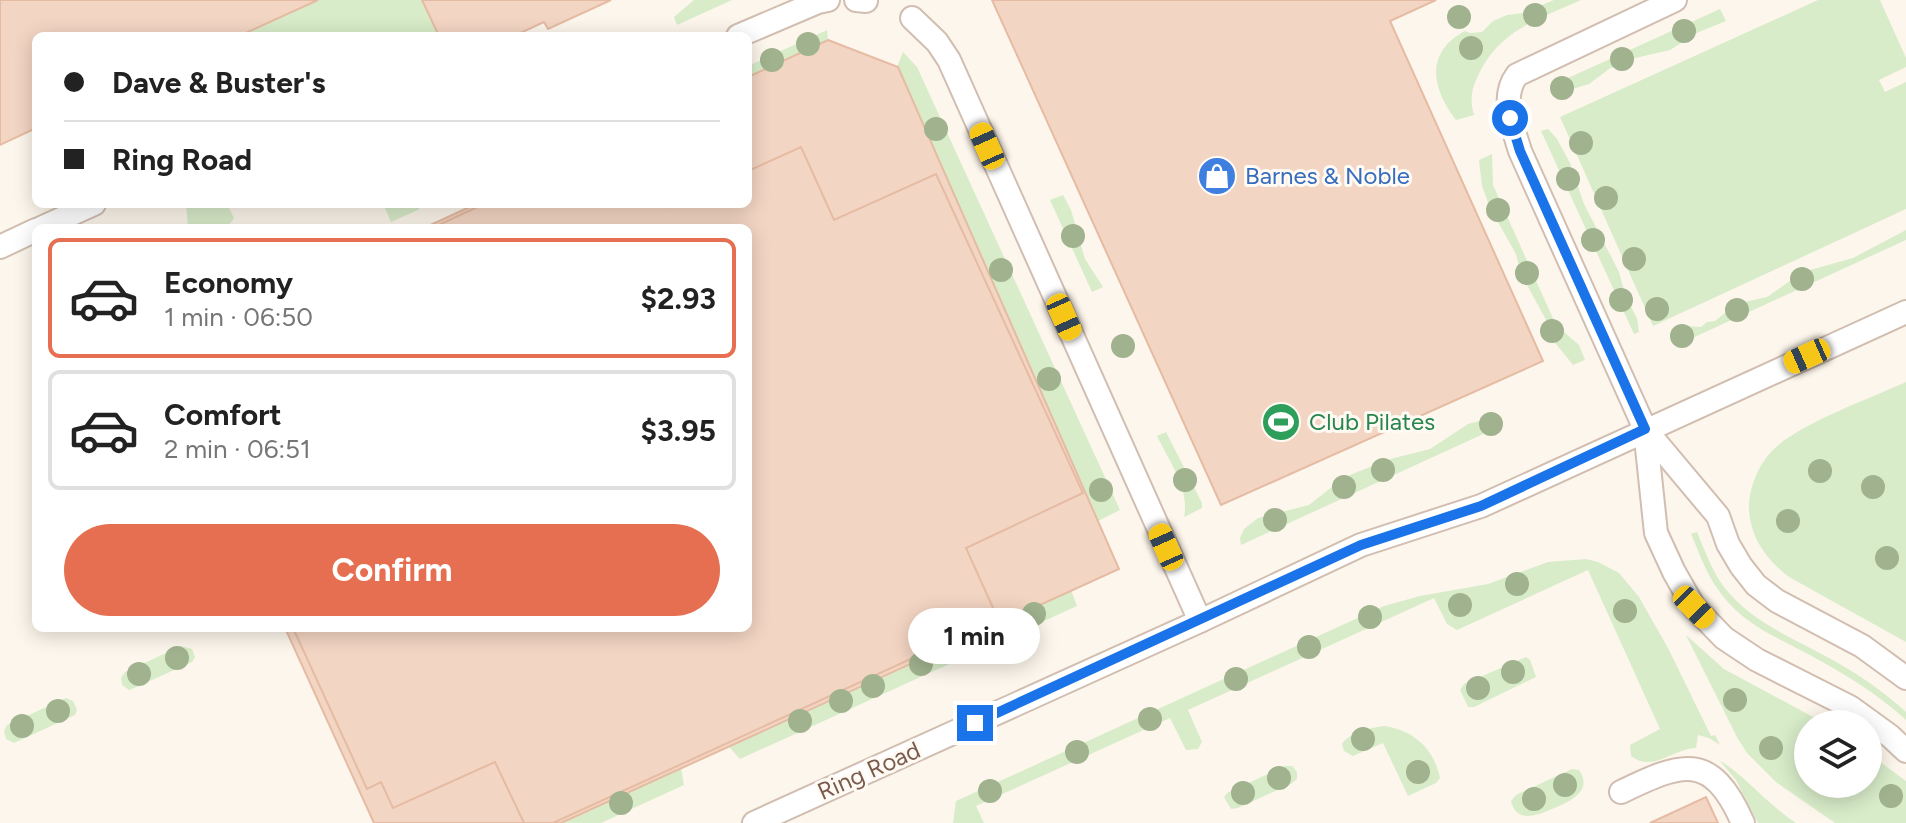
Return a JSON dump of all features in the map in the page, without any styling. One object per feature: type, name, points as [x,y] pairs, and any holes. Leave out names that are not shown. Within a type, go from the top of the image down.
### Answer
[{"type":"lane","points":[[748,32],[828,0]]},
{"type":"lane","points":[[856,0],[866,1]]},
{"type":"lane","points":[[1675,0],[1514,78],[1509,96],[1510,118],[1520,151],[1645,429],[1718,516],[1728,544],[1756,585],[1777,601],[1862,646],[1906,678]]},
{"type":"lane","points":[[912,18],[937,42],[949,60],[1200,621]]},
{"type":"lane","points":[[50,224],[85,208]]},
{"type":"lane","points":[[0,247],[32,232]]},
{"type":"lane","name":"Ring Road","points":[[754,823],[1361,545],[1481,506],[1906,312]]},
{"type":"lane","points":[[1645,429],[1656,533],[1694,607],[1724,638],[1757,660],[1850,707],[1906,751]]},
{"type":"lane","points":[[1621,792],[1665,771],[1684,767],[1698,770],[1721,786],[1743,823]]},
{"type":"green space","points":[[318,0],[422,0],[437,32],[248,32]]},
{"type":"green space","points":[[694,0],[732,0],[677,25],[674,17]]},
{"type":"green space","points":[[1554,0],[1581,0],[1520,28],[1496,48],[1473,87],[1474,115],[1456,120],[1437,84],[1436,72],[1443,50],[1465,31],[1482,32],[1493,21]]},
{"type":"green space","points":[[1818,0],[1880,0],[1906,58],[1906,67],[1879,80],[1885,92],[1906,82],[1906,209],[1653,326],[1560,117]]},
{"type":"green space","points":[[1720,9],[1726,21],[1699,32],[1670,50],[1631,59],[1609,69],[1589,84],[1553,95],[1551,87],[1557,83]]},
{"type":"green space","points":[[827,30],[828,40],[752,75],[752,64]]},
{"type":"green space","points":[[903,52],[917,67],[1120,510],[1098,521],[897,67]]},
{"type":"green space","points":[[1548,129],[1570,163],[1584,204],[1619,272],[1626,298],[1637,318],[1639,332],[1634,334],[1541,131]]},
{"type":"green space","points":[[1492,154],[1493,185],[1556,325],[1579,345],[1585,360],[1573,365],[1552,339],[1545,318],[1521,274],[1516,254],[1490,208],[1482,186],[1479,160]]},
{"type":"green space","points":[[1063,195],[1071,210],[1085,259],[1103,287],[1092,292],[1050,200]]},
{"type":"green space","points":[[186,208],[229,208],[234,218],[230,224],[188,224]]},
{"type":"green space","points":[[385,208],[419,208],[418,210],[391,222]]},
{"type":"green space","points":[[1906,230],[1906,240],[1675,346],[1672,340],[1684,326],[1701,327],[1715,321],[1736,304],[1767,297],[1803,272],[1853,258]]},
{"type":"green space","points":[[1906,382],[1906,642],[1789,577],[1767,556],[1753,530],[1749,510],[1750,494],[1759,469],[1785,440],[1818,421]]},
{"type":"green space","points":[[1498,416],[1503,425],[1241,545],[1244,529],[1258,518],[1309,505],[1342,479],[1394,458],[1430,449],[1468,424]]},
{"type":"green space","points":[[1166,432],[1202,503],[1202,508],[1184,517],[1181,486],[1157,436]]},
{"type":"green space","points":[[1697,532],[1720,581],[1747,610],[1870,683],[1906,712],[1906,720],[1853,680],[1742,616],[1722,595],[1708,573],[1691,534]]},
{"type":"green space","points":[[1586,559],[1619,573],[1639,597],[1711,736],[1715,735],[1720,745],[1698,735],[1696,748],[1663,759],[1647,762],[1631,756],[1630,745],[1660,729],[1588,570],[1457,630],[1447,624],[1434,598],[1188,710],[1202,742],[1198,749],[1186,750],[1170,718],[976,806],[984,823],[953,823],[956,801],[1384,606],[1488,584],[1548,562]]},
{"type":"green space","points":[[1071,590],[1077,606],[740,759],[729,747]]},
{"type":"green space","points":[[1686,635],[1724,669],[1800,710],[1794,710],[1794,795],[1776,782],[1747,753]]},
{"type":"green space","points":[[181,646],[192,649],[195,657],[192,662],[129,690],[122,685],[121,678],[125,672]]},
{"type":"green space","points":[[1526,657],[1536,677],[1474,707],[1468,707],[1460,690],[1464,684]]},
{"type":"green space","points":[[66,698],[73,701],[77,710],[75,715],[14,743],[6,739],[4,731],[7,725]]},
{"type":"green space","points":[[1384,726],[1404,732],[1421,742],[1437,767],[1440,778],[1436,783],[1408,796],[1383,743],[1353,756],[1344,751],[1342,744],[1350,736]]},
{"type":"green space","points":[[1719,760],[1796,823],[1758,823],[1736,780]]},
{"type":"green space","points":[[1882,763],[1906,781],[1906,823],[1835,823],[1799,798],[1882,798]]},
{"type":"green space","points":[[1285,766],[1292,766],[1297,772],[1297,779],[1291,784],[1231,809],[1224,797],[1227,793]]},
{"type":"green space","points":[[681,768],[684,785],[601,823],[561,823]]},
{"type":"green space","points":[[1572,769],[1579,770],[1583,784],[1572,799],[1533,815],[1517,813],[1511,801],[1516,795]]},
{"type":"building","points":[[0,0],[318,0],[248,32],[32,32],[32,130],[0,145]]},
{"type":"building","points":[[422,0],[611,0],[548,29],[544,22],[523,32],[437,32]]},
{"type":"building","points":[[992,0],[1436,0],[1390,21],[1543,361],[1221,505]]},
{"type":"building","points":[[828,40],[898,67],[1119,569],[561,823],[374,823],[287,632],[752,632],[752,224],[433,224],[467,208],[752,208],[752,75]]},
{"type":"building","points":[[801,147],[834,220],[936,174],[1083,493],[966,548],[998,619],[553,823],[524,823],[495,762],[393,808],[381,782],[367,789],[295,632],[752,632],[752,224],[441,224],[475,208],[752,208],[752,169]]},
{"type":"building","points":[[1706,797],[1718,823],[1650,823]]},
{"type":"place","name":"Barnes & Noble","points":[[1217,176]]},
{"type":"place","name":"Club Pilates","points":[[1281,422]]},
{"type":"route","points":[[975,723],[1361,545],[1481,506],[1645,429],[1520,151],[1510,118]]}]
